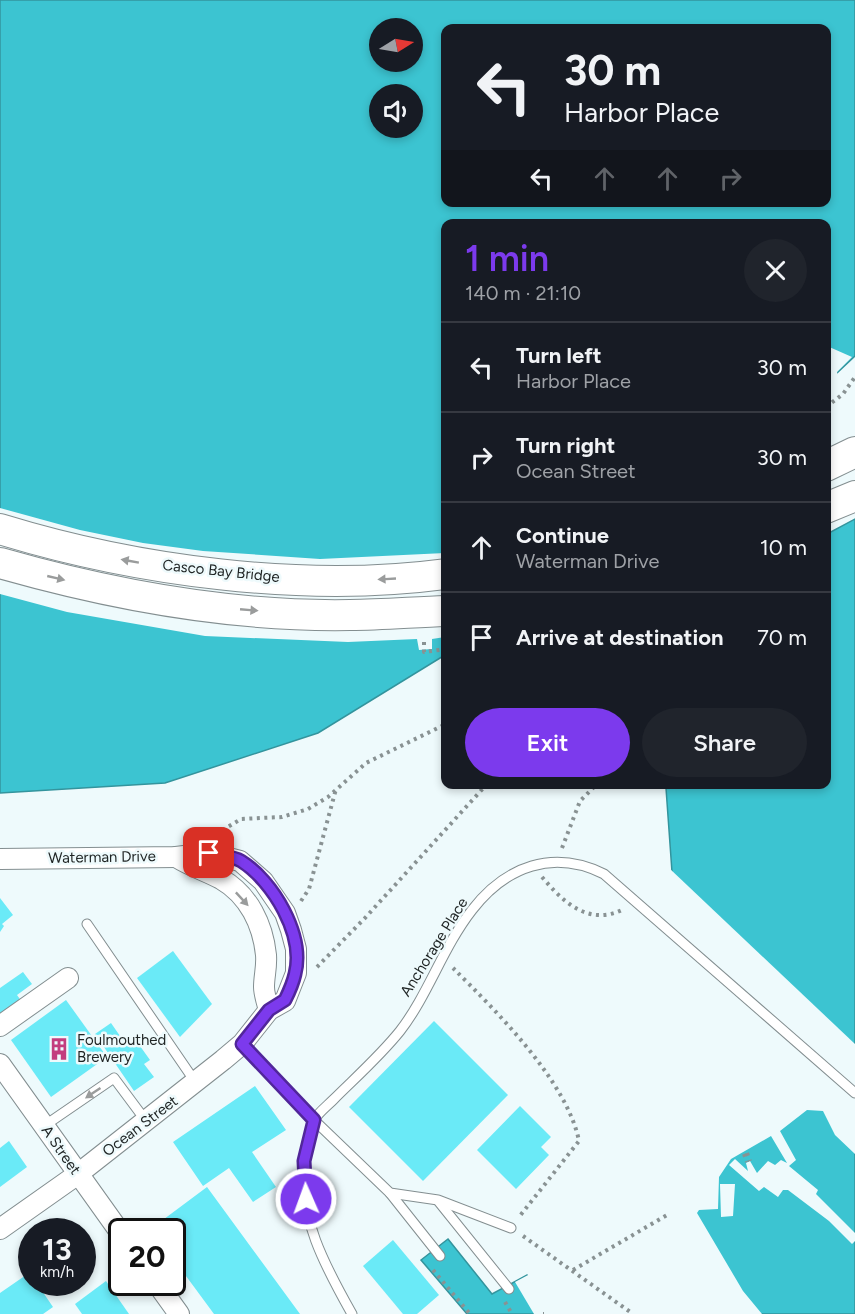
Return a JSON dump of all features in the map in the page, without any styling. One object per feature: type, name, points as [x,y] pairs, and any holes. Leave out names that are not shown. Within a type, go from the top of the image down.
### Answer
[{"type":"main road","points":[[831,464],[855,452]]},
{"type":"main road","points":[[831,506],[855,496]]},
{"type":"main road","name":"Casco Bay Bridge","points":[[0,529],[129,561],[225,574],[300,579],[365,579],[441,574]]},
{"type":"main road","points":[[0,563],[55,579],[151,598],[249,610],[349,615],[441,611]]},
{"type":"street","name":"Waterman Drive","points":[[0,859],[176,857],[209,853],[240,861],[263,881],[285,913],[296,949],[296,973],[277,1005]]},
{"type":"street","points":[[176,857],[196,870],[221,880],[244,900],[257,918],[264,936],[267,965],[264,988],[277,1005]]},
{"type":"street","points":[[0,1026],[68,978]]},
{"type":"street","name":"Ocean Street","points":[[0,1229],[78,1174],[196,1083],[242,1044],[277,1005]]},
{"type":"street","name":"A Street","points":[[0,1064],[110,1218]]},
{"type":"street","points":[[166,1296],[179,1314]]},
{"type":"lane","name":"Anchorage Place","points":[[314,1120],[400,1031],[472,910],[508,878],[531,866],[558,860],[583,864],[604,874],[852,1091]]},
{"type":"lane","points":[[87,924],[196,1083]]},
{"type":"lane","points":[[242,1044],[314,1120],[390,1193],[440,1256]]},
{"type":"lane","points":[[44,1126],[114,1078],[146,1121]]},
{"type":"lane","points":[[314,1120],[304,1161],[306,1199],[314,1237],[328,1272],[352,1314]]},
{"type":"lane","points":[[390,1193],[438,1200],[511,1228]]},
{"type":"lane","points":[[438,1200],[509,1289]]},
{"type":"path","points":[[831,403],[843,394],[855,377]]},
{"type":"path","points":[[424,642],[424,652],[441,650]]},
{"type":"path","points":[[212,836],[242,819],[292,815],[321,801],[366,763],[441,726]]},
{"type":"path","points":[[285,913],[293,909],[309,889],[336,788]]},
{"type":"path","points":[[277,1005],[365,918],[482,789]]},
{"type":"path","points":[[558,860],[580,801],[592,789]]},
{"type":"path","points":[[531,866],[570,907],[589,914],[614,914],[638,902]]},
{"type":"path","points":[[443,958],[506,1020],[575,1120],[579,1141],[511,1228],[633,1314]]},
{"type":"path","points":[[746,1154],[749,1162]]},
{"type":"path","points":[[573,1270],[667,1215]]},
{"type":"path","points":[[430,1266],[470,1314]]},
{"type":"water","points":[[0,0],[855,0],[855,356],[837,373],[831,369],[831,219],[441,219],[441,657],[318,733],[165,783],[0,793]]},
{"type":"water","points":[[855,519],[855,1056],[673,886],[666,789],[831,789],[831,532]]},
{"type":"water","points":[[817,1101],[855,1128],[855,1314],[751,1314],[692,1219],[726,1151]]},
{"type":"water","points":[[448,1239],[492,1294],[527,1275],[548,1314],[467,1314],[421,1260]]},
{"type":"pier","points":[[831,348],[852,357],[837,372],[838,376],[832,372]]},
{"type":"pier","points":[[0,508],[80,530],[143,543],[203,551],[320,559],[441,553],[441,638],[432,639],[432,649],[419,650],[417,639],[348,642],[205,636],[67,612],[0,594]]},
{"type":"pier","points":[[669,868],[855,1044],[855,1059],[671,888]]},
{"type":"pier","points":[[818,1099],[855,1124],[855,1154],[835,1135],[823,1111],[807,1110],[780,1131],[796,1160],[789,1166],[818,1190],[816,1194],[855,1233],[855,1241],[852,1244],[829,1221],[788,1190],[783,1190],[778,1197],[764,1187],[759,1191],[729,1165],[735,1159],[748,1171],[746,1163],[750,1161],[757,1173],[768,1161],[775,1165],[781,1160],[787,1163],[771,1136],[731,1159],[719,1177],[718,1209],[699,1210],[697,1213],[743,1291],[762,1314],[747,1314],[689,1220],[685,1178],[719,1152],[789,1108]]},
{"type":"pier","points":[[720,1184],[735,1184],[733,1216],[721,1217]]},
{"type":"pier","points":[[530,1274],[551,1314],[534,1314],[515,1282]]},
{"type":"building","points":[[0,898],[13,915],[2,924],[4,926],[0,932]]},
{"type":"building","points":[[173,951],[212,1004],[180,1037],[137,978]]},
{"type":"building","points":[[23,972],[32,984],[17,995],[22,1002],[0,1017],[0,988]]},
{"type":"building","name":"Foulmouthed Brewery","points":[[66,1000],[107,1057],[51,1097],[11,1040]]},
{"type":"building","points":[[434,1021],[508,1095],[423,1181],[349,1107]]},
{"type":"building","points":[[111,1023],[127,1046],[135,1039],[150,1060],[144,1064],[154,1077],[134,1091],[95,1034]]},
{"type":"building","points":[[255,1086],[286,1130],[252,1152],[276,1187],[253,1202],[229,1168],[203,1186],[173,1142]]},
{"type":"building","points":[[520,1106],[551,1137],[541,1147],[549,1155],[516,1189],[477,1150]]},
{"type":"building","points":[[9,1141],[27,1167],[0,1187],[0,1148]]},
{"type":"building","points":[[207,1187],[300,1314],[214,1314],[186,1276],[186,1218],[165,1218]]},
{"type":"building","points":[[393,1240],[439,1295],[417,1314],[403,1314],[363,1266]]},
{"type":"building","points":[[18,1281],[18,1296],[46,1296],[53,1307],[43,1314],[0,1314],[0,1293]]},
{"type":"building","points":[[106,1281],[108,1296],[116,1296],[129,1314],[82,1314],[75,1304],[86,1296],[96,1296],[96,1288]]},
{"type":"place","name":"Foulmouthed Brewery","points":[[59,1049]]},
{"type":"route","points":[[209,853],[240,861],[263,881],[285,913],[291,930],[296,949],[296,973],[285,1000],[269,1010],[242,1044],[314,1120],[304,1161],[306,1199]]}]
